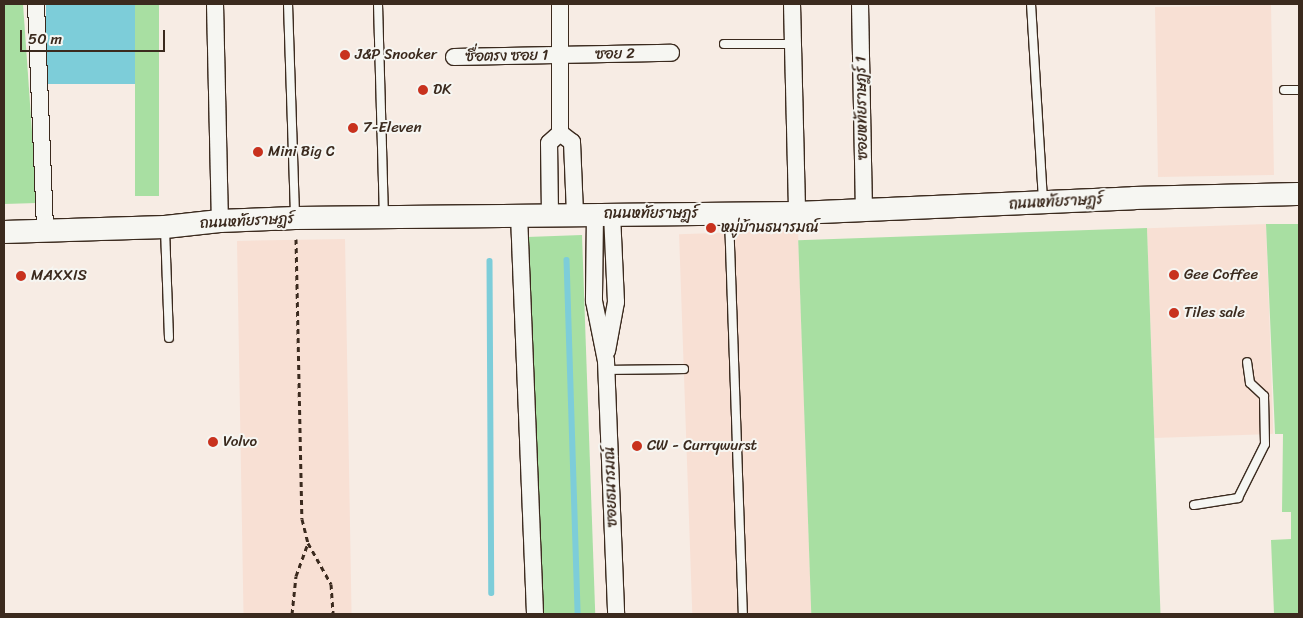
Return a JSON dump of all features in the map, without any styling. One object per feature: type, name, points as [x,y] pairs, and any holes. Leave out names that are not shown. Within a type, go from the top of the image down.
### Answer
[{"type":"main road","name":"ถนนหทัยราษฎร์","points":[[4,232],[165,227],[220,220],[550,214],[797,214],[1299,194]]},
{"type":"street","points":[[36,4],[45,230]]},
{"type":"street","points":[[215,4],[220,220]]},
{"type":"street","points":[[550,214],[549,143],[560,133],[560,4]]},
{"type":"street","points":[[792,4],[797,214]]},
{"type":"street","name":"ซอยหทัยราษฎร์ 1","points":[[860,4],[864,212]]},
{"type":"street","name":"ซอย 2","points":[[560,55],[671,53]]},
{"type":"street","name":"ซื่อตรง ซอย 1","points":[[454,57],[560,55]]},
{"type":"street","points":[[560,133],[572,142],[594,214]]},
{"type":"street","name":"ซอยธนารมณ์","points":[[594,214],[616,302],[606,366]]},
{"type":"street","name":"ซอยธนารมณ์","points":[[594,214],[594,301],[606,366],[616,614]]},
{"type":"street","points":[[519,215],[535,614]]},
{"type":"lane","points":[[288,4],[295,218]]},
{"type":"lane","points":[[378,4],[384,218]]},
{"type":"lane","points":[[1031,4],[1043,204]]},
{"type":"lane","points":[[724,44],[792,44]]},
{"type":"lane","points":[[1284,90],[1299,90]]},
{"type":"lane","points":[[729,214],[743,614]]},
{"type":"lane","points":[[165,227],[169,338]]},
{"type":"lane","points":[[1194,505],[1238,498],[1265,444],[1264,396],[1250,382],[1247,362]]},
{"type":"lane","points":[[606,366],[684,369]]},
{"type":"path","points":[[295,218],[302,519],[308,543],[331,584],[333,614]]},
{"type":"path","points":[[292,614],[296,576],[308,543]]},
{"type":"shaded area","points":[[1271,5],[1274,175],[1158,177],[1155,7]]},
{"type":"shaded area","points":[[1266,224],[1273,434],[1154,438],[1147,228]]},
{"type":"shaded area","points":[[798,230],[811,614],[692,614],[679,234]]},
{"type":"shaded area","points":[[345,239],[352,614],[244,614],[237,241]]},
{"type":"green space","points":[[4,4],[23,4],[37,203],[4,204]]},
{"type":"green space","points":[[135,4],[159,4],[159,196],[135,196]]},
{"type":"green space","points":[[1266,224],[1299,224],[1299,614],[1274,614],[1271,540],[1291,539],[1291,512],[1282,512],[1283,434],[1275,434]]},
{"type":"green space","points":[[1147,228],[1160,614],[811,614],[798,240]]},
{"type":"green space","points":[[582,235],[595,614],[540,614],[527,237]]},
{"type":"water","points":[[46,4],[135,4],[135,84],[46,84]]},
{"type":"waterway","points":[[567,260],[578,614]]},
{"type":"waterway","points":[[490,261],[492,593]]},
{"type":"place","name":"J&P Snooker","points":[[345,55]]},
{"type":"place","name":"DK","points":[[423,90]]},
{"type":"place","name":"7-Eleven","points":[[353,128]]},
{"type":"place","name":"Mini Big C","points":[[258,152]]},
{"type":"place","name":"หมู่บ้านธนารมณ์","points":[[711,228]]},
{"type":"place","name":"Gee Coffee","points":[[1174,275]]},
{"type":"place","name":"MAXXIS","points":[[21,276]]},
{"type":"place","name":"Tiles sale","points":[[1174,313]]},
{"type":"place","name":"Volvo","points":[[213,442]]},
{"type":"place","name":"CW - Currywurst","points":[[637,446]]}]
